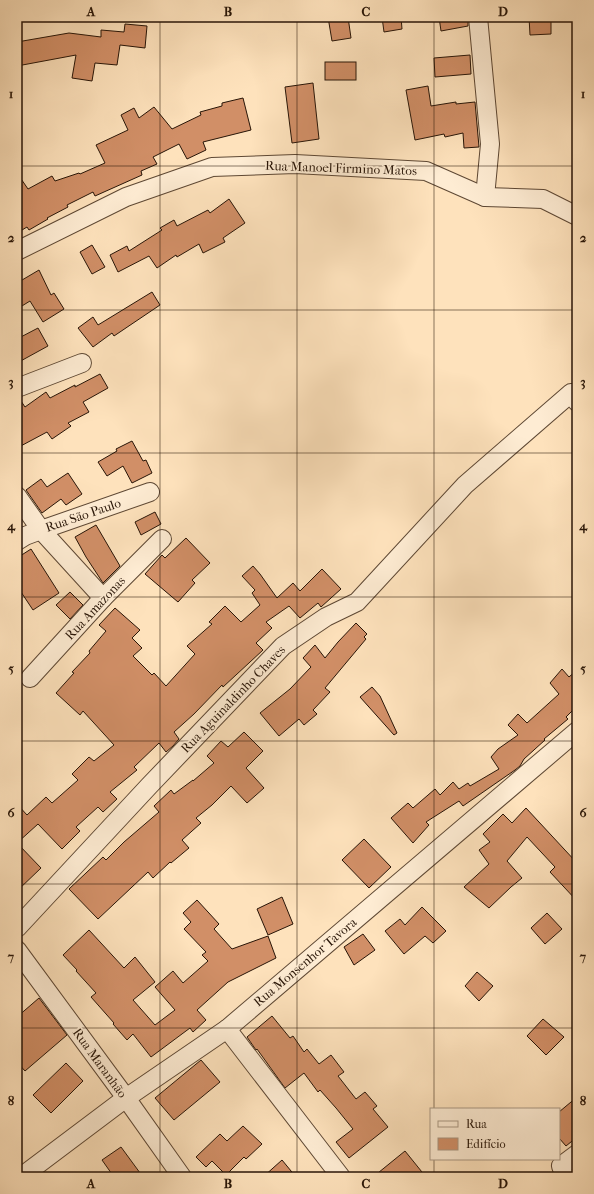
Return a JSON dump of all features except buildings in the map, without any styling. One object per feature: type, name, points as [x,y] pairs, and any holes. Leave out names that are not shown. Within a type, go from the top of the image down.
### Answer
[{"type":"street","points":[[478,17],[490,144],[485,197]]},
{"type":"street","name":"Rua Manoel Firmino Matos","points":[[17,252],[126,197],[212,167],[295,164],[426,171],[485,197],[543,199],[577,216]]},
{"type":"street","points":[[17,388],[82,363]]},
{"type":"street","name":"Rua Aguinaldinho Chaves","points":[[17,928],[158,776],[283,646],[326,617],[357,602],[465,485],[574,398]]},
{"type":"street","name":"Rua São Paulo","points":[[17,541],[25,536],[41,530],[150,492]]},
{"type":"street","points":[[17,496],[41,530],[103,598]]},
{"type":"street","name":"Rua Amazonas","points":[[30,678],[103,598],[162,539]]},
{"type":"street","name":"Rua Monsenhor Tavora","points":[[21,1177],[126,1098],[227,1029],[577,731]]},
{"type":"street","name":"Rua Maranhão","points":[[17,950],[182,1177]]},
{"type":"street","points":[[227,1029],[341,1177]]},
{"type":"street","points":[[563,1172],[577,1154]]}]
